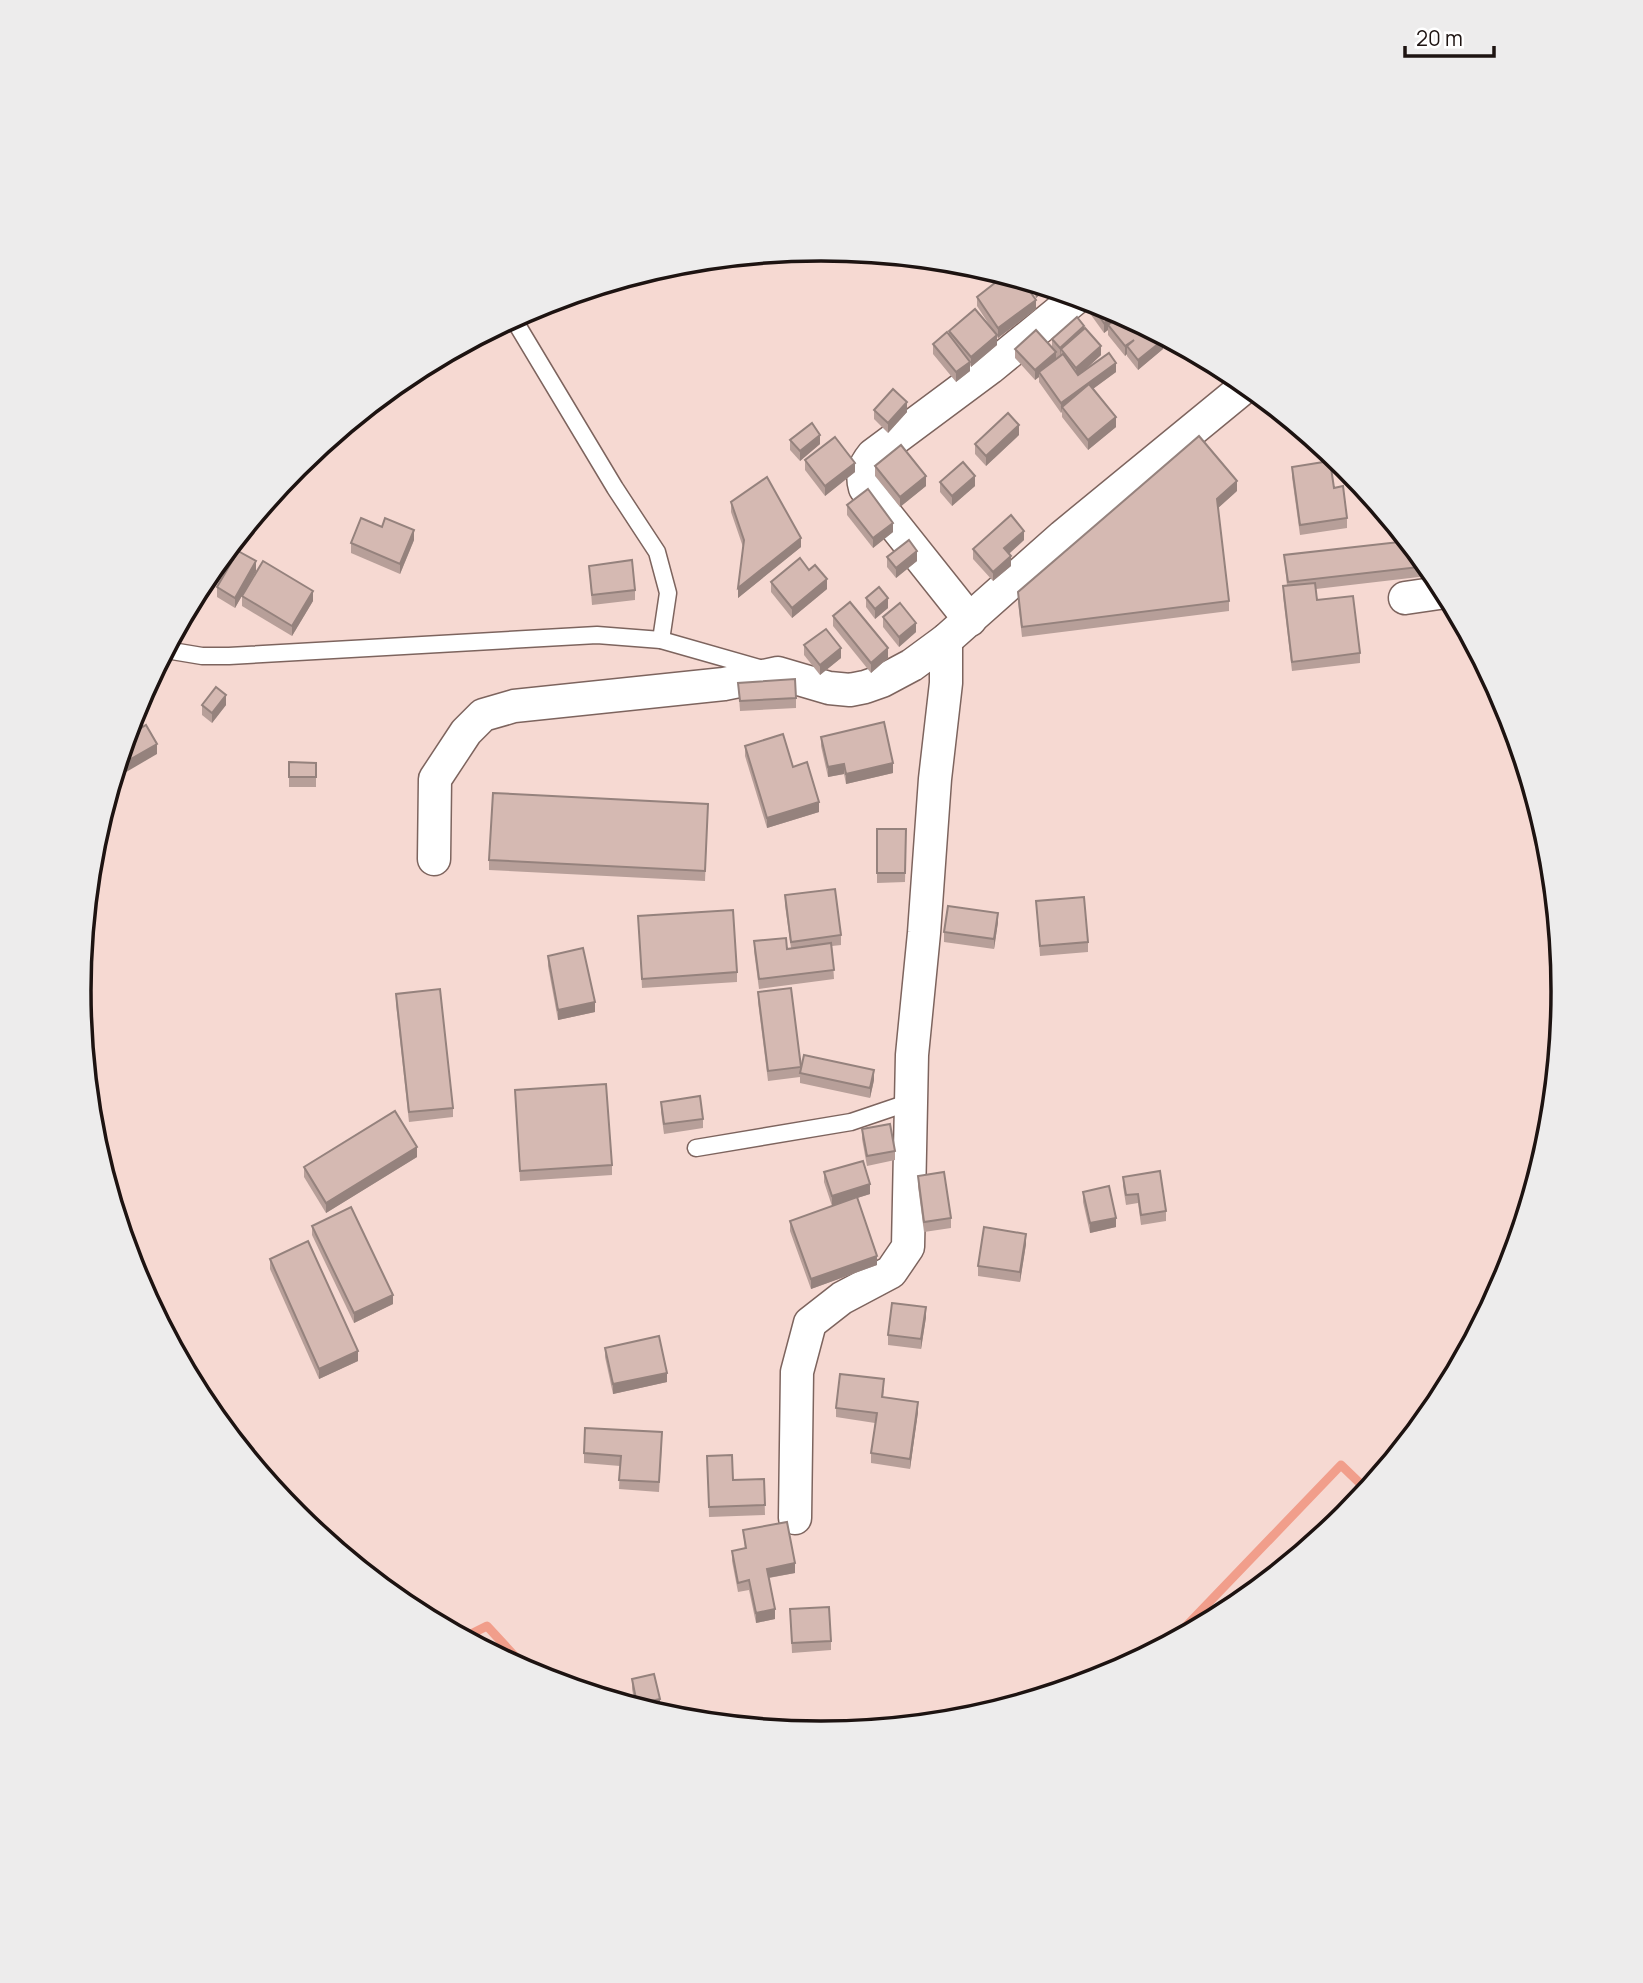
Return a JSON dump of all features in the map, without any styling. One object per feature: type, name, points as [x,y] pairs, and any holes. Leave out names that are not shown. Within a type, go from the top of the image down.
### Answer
[{"type":"street","points":[[970,620],[865,488],[862,478],[865,464],[873,455],[990,368],[1067,304]]},
{"type":"street","points":[[434,859],[435,779],[466,732],[483,715],[514,706],[724,684],[778,673],[830,688],[850,690],[865,687],[912,665],[946,640],[1063,536],[1238,392]]},
{"type":"street","points":[[1405,598],[1434,594]]},
{"type":"street","points":[[795,1518],[797,1372],[810,1323],[842,1298],[891,1272],[908,1247],[912,1055],[935,779],[946,683],[946,640]]},
{"type":"lane","points":[[518,327],[615,488],[657,552],[668,593],[661,640]]},
{"type":"lane","points":[[175,652],[202,656],[229,656],[597,635],[661,640],[778,673]]},
{"type":"lane","points":[[695,1148],[851,1122],[910,1102]]},
{"type":"building","points":[[996,282],[1030,292],[1036,300],[998,328],[977,297]]},
{"type":"building","points":[[975,309],[997,335],[971,357],[949,331]]},
{"type":"building","points":[[1077,317],[1084,326],[1060,348],[1052,339]]},
{"type":"building","points":[[1112,322],[1159,343],[1138,360],[1127,346],[1134,340],[1125,346],[1108,325]]},
{"type":"building","points":[[1085,328],[1101,346],[1076,368],[1061,349]]},
{"type":"building","points":[[1036,330],[1056,352],[1035,370],[1015,349]]},
{"type":"building","points":[[947,332],[970,362],[956,372],[933,344]]},
{"type":"building","points":[[1109,353],[1116,363],[1061,403],[1039,372],[1063,354],[1078,375]]},
{"type":"building","points":[[1089,384],[1116,417],[1088,440],[1062,407]]},
{"type":"building","points":[[893,389],[907,402],[888,423],[874,410]]},
{"type":"building","points":[[1008,413],[1019,425],[986,456],[975,444]]},
{"type":"building","points":[[812,423],[820,435],[800,451],[790,440]]},
{"type":"building","points":[[1199,436],[1237,481],[1217,499],[1229,601],[1022,627],[1018,592]]},
{"type":"building","points":[[835,437],[855,463],[825,486],[805,460]]},
{"type":"building","points":[[901,445],[926,476],[900,497],[875,466]]},
{"type":"building","points":[[963,462],[975,476],[952,496],[940,482]]},
{"type":"building","points":[[1324,462],[1331,469],[1334,488],[1343,486],[1347,518],[1300,525],[1292,467]]},
{"type":"building","points":[[767,477],[801,538],[738,588],[744,540],[731,502]]},
{"type":"building","points":[[868,489],[893,523],[873,538],[847,505]]},
{"type":"building","points":[[1011,515],[1024,531],[1004,548],[1011,556],[993,572],[973,549]]},
{"type":"building","points":[[361,518],[382,527],[385,518],[414,530],[400,564],[351,543]]},
{"type":"building","points":[[909,540],[917,551],[896,568],[887,557]]},
{"type":"building","points":[[1397,542],[1416,567],[1288,582],[1284,555]]},
{"type":"building","points":[[239,551],[256,561],[235,598],[217,587]]},
{"type":"building","points":[[800,558],[809,570],[815,565],[827,579],[792,608],[771,582]]},
{"type":"building","points":[[632,560],[635,590],[592,595],[589,566]]},
{"type":"building","points":[[263,561],[313,591],[292,626],[242,596]]},
{"type":"building","points":[[1315,583],[1317,600],[1353,596],[1360,653],[1292,662],[1283,586]]},
{"type":"building","points":[[879,587],[888,598],[875,609],[866,598]]},
{"type":"building","points":[[850,602],[888,648],[871,663],[833,616]]},
{"type":"building","points":[[900,603],[916,623],[899,637],[883,617]]},
{"type":"building","points":[[826,629],[841,648],[820,665],[804,645]]},
{"type":"building","points":[[795,679],[796,698],[740,701],[738,683]]},
{"type":"building","points":[[216,687],[226,695],[212,713],[202,705]]},
{"type":"building","points":[[884,722],[893,763],[846,774],[844,764],[828,767],[821,737]]},
{"type":"building","points":[[146,725],[157,744],[129,760],[130,757],[141,728]]},
{"type":"building","points":[[783,734],[793,767],[807,762],[819,802],[767,818],[745,746]]},
{"type":"building","points":[[289,762],[316,763],[316,777],[289,777]]},
{"type":"building","points":[[493,793],[708,804],[705,871],[489,860]]},
{"type":"building","points":[[877,829],[906,829],[905,873],[877,873]]},
{"type":"building","points":[[835,889],[841,935],[791,942],[785,895]]},
{"type":"building","points":[[1084,897],[1088,942],[1040,946],[1036,901]]},
{"type":"building","points":[[948,906],[998,913],[994,939],[944,932]]},
{"type":"building","points":[[733,910],[737,972],[642,979],[638,916]]},
{"type":"building","points":[[786,938],[787,949],[831,943],[834,970],[759,979],[754,941]]},
{"type":"building","points":[[583,948],[595,1002],[558,1010],[548,956]]},
{"type":"building","points":[[791,988],[801,1067],[768,1071],[758,992]]},
{"type":"building","points":[[440,989],[453,1108],[409,1112],[396,994]]},
{"type":"building","points":[[804,1055],[874,1070],[870,1088],[800,1073]]},
{"type":"building","points":[[606,1084],[612,1165],[520,1171],[515,1090]]},
{"type":"building","points":[[700,1096],[703,1119],[664,1124],[661,1102]]},
{"type":"building","points":[[395,1111],[417,1147],[326,1203],[304,1167]]},
{"type":"building","points":[[890,1124],[895,1151],[867,1156],[862,1129]]},
{"type":"building","points":[[863,1161],[870,1184],[832,1196],[824,1172]]},
{"type":"building","points":[[1160,1171],[1166,1211],[1141,1215],[1138,1194],[1126,1195],[1123,1177]]},
{"type":"building","points":[[944,1172],[951,1218],[924,1222],[918,1176]]},
{"type":"building","points":[[1109,1186],[1116,1218],[1090,1223],[1083,1192]]},
{"type":"building","points":[[857,1197],[877,1256],[811,1279],[790,1221]]},
{"type":"building","points":[[351,1207],[393,1295],[354,1313],[312,1226]]},
{"type":"building","points":[[984,1227],[1026,1234],[1020,1272],[978,1266]]},
{"type":"building","points":[[308,1241],[358,1351],[319,1369],[270,1259]]},
{"type":"building","points":[[892,1303],[926,1307],[921,1339],[888,1335]]},
{"type":"building","points":[[659,1336],[667,1373],[613,1384],[605,1348]]},
{"type":"building","points":[[840,1374],[884,1379],[882,1397],[918,1402],[910,1459],[871,1453],[877,1413],[836,1408]]},
{"type":"building","points":[[585,1428],[662,1432],[659,1482],[619,1480],[621,1456],[584,1453]]},
{"type":"building","points":[[732,1455],[733,1480],[764,1479],[765,1505],[709,1507],[707,1456]]},
{"type":"building","points":[[787,1522],[795,1563],[767,1569],[775,1609],[756,1613],[749,1580],[738,1583],[732,1551],[746,1548],[743,1530]]},
{"type":"building","points":[[829,1607],[831,1641],[792,1643],[790,1609]]},
{"type":"building","points":[[654,1674],[660,1699],[650,1701],[636,1698],[632,1679]]},
{"type":"waterway","points":[[1190,1622],[1341,1465],[1361,1484]]},
{"type":"waterway","points":[[473,1633],[487,1626],[512,1653]]}]
